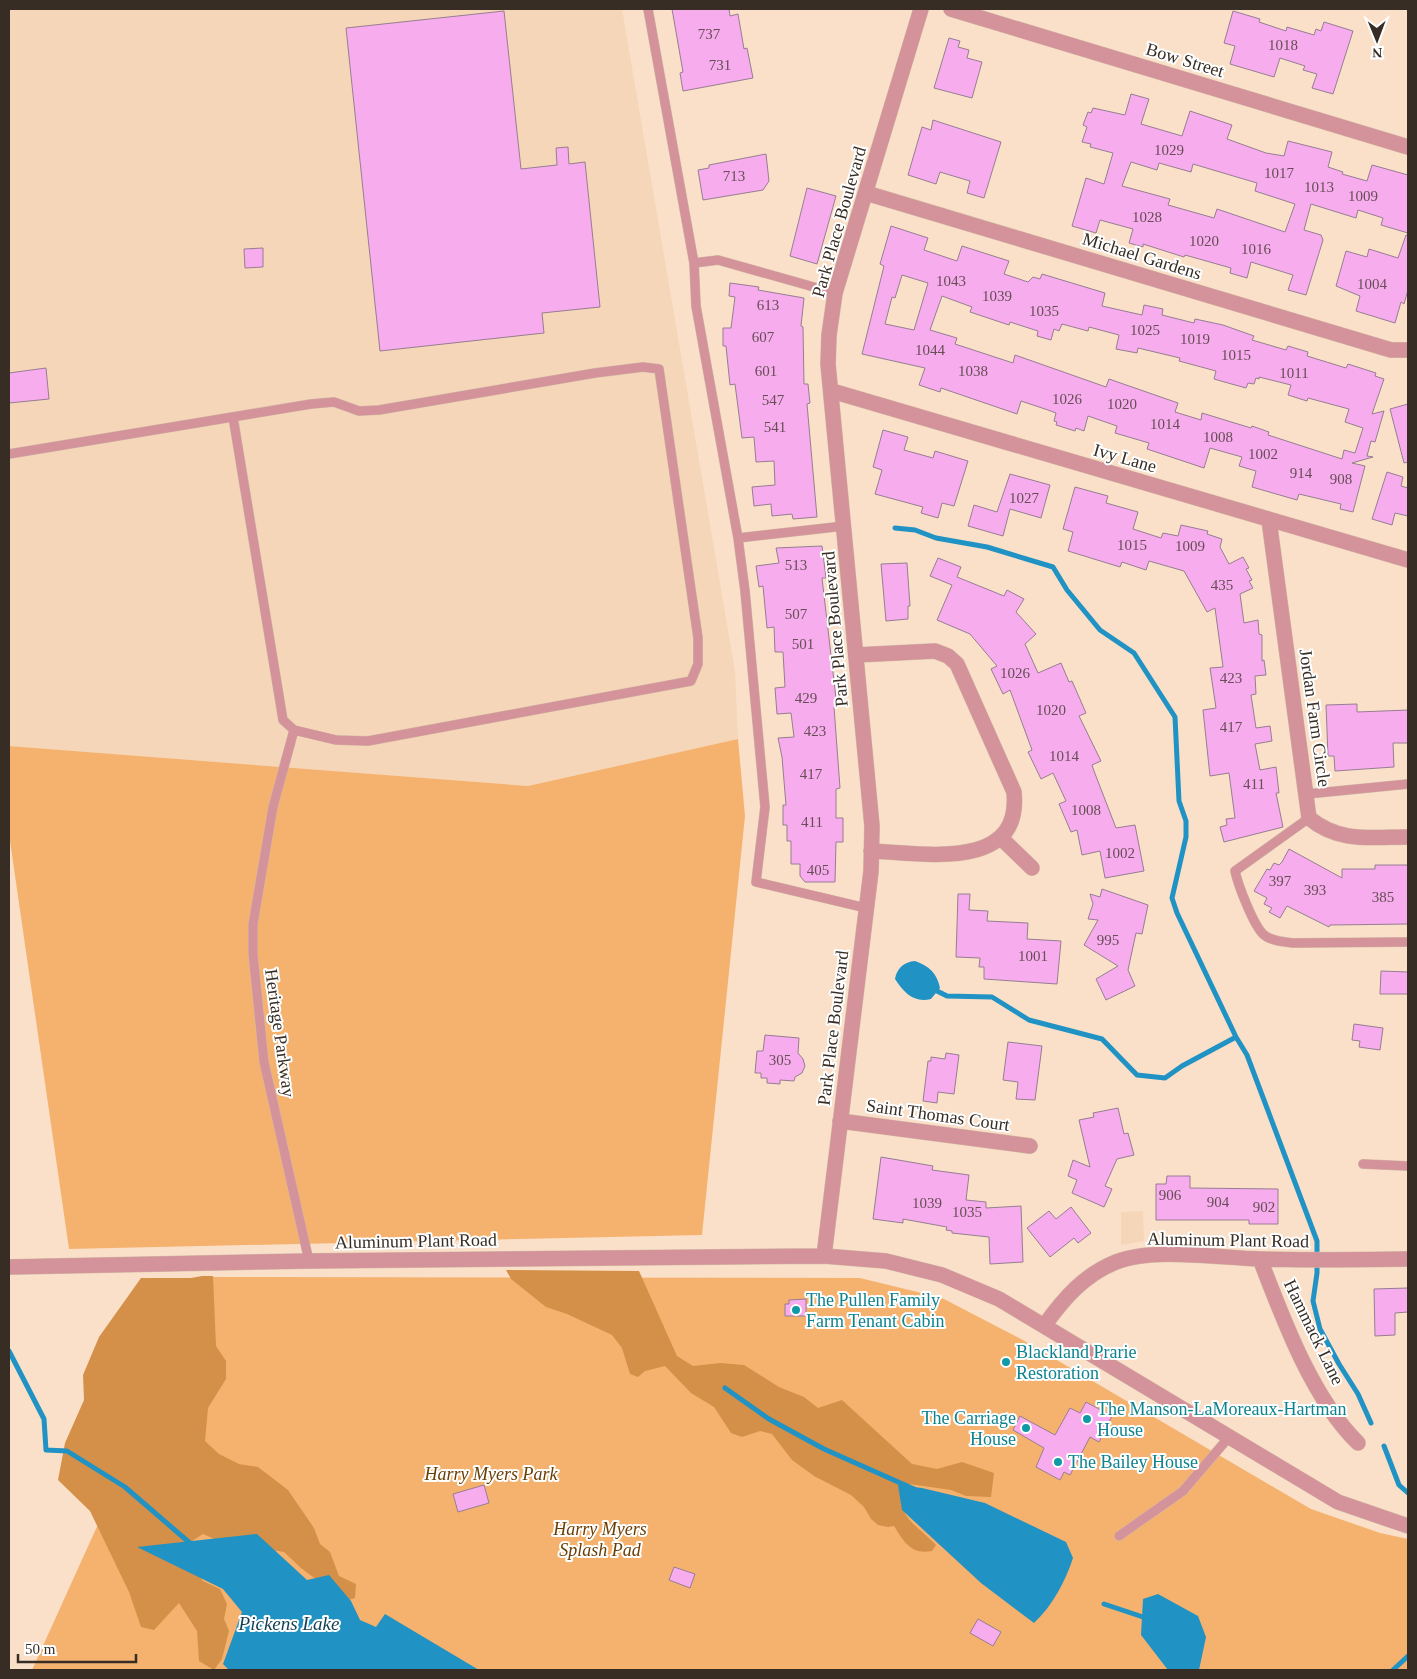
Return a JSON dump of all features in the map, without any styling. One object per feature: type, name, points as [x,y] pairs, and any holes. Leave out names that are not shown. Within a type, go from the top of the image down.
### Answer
[{"type":"street","name":"Park Place Boulevard","points":[[824,1256],[866,908],[872,826],[832,390],[828,364],[829,335],[835,293],[922,9]]},
{"type":"street","name":"Bow Street","points":[[951,9],[1408,147]]},
{"type":"street","name":"Michael Gardens","points":[[866,193],[1382,347],[1408,350]]},
{"type":"street","name":"Ivy Lane","points":[[832,390],[1408,560]]},
{"type":"street","name":"Jordan Farm Circle","points":[[1269,520],[1309,818]]},
{"type":"street","points":[[856,654],[935,651],[948,656],[957,664],[1014,792],[1012,821],[1001,838],[978,851],[948,854],[871,851]]},
{"type":"street","points":[[1309,818],[1322,829],[1347,837],[1408,837]]},
{"type":"street","points":[[1001,838],[1032,868]]},
{"type":"street","name":"Saint Thomas Court","points":[[840,1121],[1030,1146]]},
{"type":"street","name":"Aluminum Plant Road","points":[[1044,1326],[1074,1288],[1088,1277],[1119,1261],[1157,1255],[1260,1259],[1408,1259]]},
{"type":"street","name":"Aluminum Plant Road","points":[[9,1267],[309,1261],[824,1256],[886,1261],[942,1275],[999,1300],[1338,1502],[1408,1526]]},
{"type":"street","name":"Hammack Lane","points":[[1260,1259],[1305,1364],[1342,1427],[1358,1443]]},
{"type":"lane","points":[[648,9],[694,263],[696,306],[746,591],[766,807],[756,882],[866,908]]},
{"type":"lane","points":[[694,263],[718,260],[835,293]]},
{"type":"lane","points":[[9,454],[233,417],[334,402],[359,410],[379,410],[595,372],[643,367],[659,369],[698,638],[698,664],[691,681],[368,741],[336,740],[294,730],[283,720],[233,417]]},
{"type":"lane","points":[[738,538],[844,526]]},
{"type":"lane","name":"Heritage Parkway","points":[[294,730],[272,807],[253,924],[252,954],[264,1062],[309,1261]]},
{"type":"lane","points":[[1307,794],[1408,784]]},
{"type":"lane","points":[[1309,818],[1235,872],[1238,886],[1263,934],[1279,942],[1293,943],[1408,942]]},
{"type":"lane","points":[[1363,1164],[1408,1166]]},
{"type":"lane","points":[[1119,1536],[1184,1491],[1229,1437]]},
{"type":"shaded area","points":[[9,9],[622,9],[735,671],[738,739],[528,786],[9,746]]},
{"type":"shaded area","points":[[1143,1211],[1144,1241],[1121,1245],[1121,1212]]},
{"type":"shaded area","points":[[506,1270],[639,1271],[677,1356],[693,1366],[720,1363],[744,1365],[779,1387],[804,1397],[818,1408],[842,1400],[912,1464],[937,1469],[962,1462],[994,1473],[991,1497],[966,1496],[951,1490],[909,1484],[904,1495],[904,1511],[914,1525],[936,1545],[932,1551],[925,1552],[913,1549],[905,1542],[894,1526],[878,1525],[871,1519],[864,1507],[851,1495],[814,1476],[792,1460],[772,1434],[760,1431],[742,1437],[731,1433],[714,1407],[691,1393],[665,1366],[645,1371],[638,1377],[630,1374],[622,1348],[612,1335],[567,1314],[546,1307],[511,1279]]},
{"type":"shaded area","points":[[213,1276],[216,1346],[226,1361],[226,1379],[208,1408],[205,1441],[219,1454],[239,1464],[258,1467],[288,1490],[314,1528],[320,1544],[330,1552],[339,1576],[356,1584],[355,1598],[345,1601],[301,1568],[284,1552],[221,1542],[203,1534],[189,1543],[193,1568],[203,1581],[220,1589],[227,1604],[224,1619],[229,1631],[222,1659],[214,1670],[199,1661],[197,1631],[179,1603],[154,1630],[141,1627],[129,1592],[90,1511],[58,1480],[65,1443],[84,1400],[83,1375],[99,1337],[141,1278],[191,1278]]},
{"type":"green space","points":[[738,739],[745,816],[702,1235],[69,1249],[9,834],[9,746],[528,786]]},
{"type":"green space","name":"Harry Myers Park","points":[[210,1277],[860,1278],[942,1298],[1021,1339],[1311,1509],[1380,1533],[1408,1539],[1408,1670],[32,1670]]},
{"type":"water","points":[[915,961],[928,968],[937,978],[940,988],[931,999],[919,1000],[910,996],[895,979],[897,972],[902,966]]},
{"type":"water","points":[[898,1485],[922,1488],[985,1503],[1066,1542],[1073,1558],[1058,1593],[1041,1616],[1034,1623],[981,1583],[902,1510]]},
{"type":"water","name":"Pickens Lake","points":[[257,1534],[307,1580],[329,1575],[351,1601],[360,1620],[376,1627],[385,1614],[479,1670],[229,1670],[223,1664],[242,1612],[223,1589],[137,1547]]},
{"type":"water","points":[[1158,1594],[1198,1616],[1206,1637],[1199,1670],[1168,1670],[1141,1635],[1143,1599]]},
{"type":"building","points":[[672,9],[729,9],[730,16],[738,14],[744,49],[747,48],[753,78],[683,91],[680,73],[683,72]]},
{"type":"building","points":[[504,11],[521,169],[557,165],[556,148],[568,147],[569,164],[585,162],[600,307],[542,313],[544,333],[380,351],[346,28]]},
{"type":"building","points":[[1233,11],[1260,19],[1259,22],[1286,31],[1287,27],[1314,35],[1316,29],[1321,31],[1324,22],[1353,31],[1333,94],[1312,88],[1317,74],[1303,70],[1305,66],[1280,58],[1274,77],[1230,64],[1235,46],[1224,43]]},
{"type":"building","points":[[949,38],[960,41],[958,47],[969,50],[967,58],[982,62],[972,98],[934,88]]},
{"type":"building","points":[[1131,94],[1149,99],[1141,124],[1182,136],[1190,111],[1232,125],[1227,139],[1266,153],[1284,156],[1288,141],[1332,152],[1328,167],[1343,172],[1342,174],[1367,181],[1372,165],[1408,175],[1408,233],[1381,225],[1383,218],[1358,210],[1356,218],[1311,204],[1304,230],[1321,235],[1323,240],[1306,295],[1288,290],[1293,275],[1251,262],[1247,278],[1230,273],[1231,268],[1185,255],[1184,257],[1143,244],[1143,247],[1129,243],[1133,229],[1100,220],[1096,233],[1072,226],[1086,178],[1104,184],[1113,153],[1090,147],[1091,144],[1082,142],[1087,127],[1083,125],[1088,112],[1091,113],[1093,108],[1125,115]],"holes":[[[1131,162],[1157,170],[1159,163],[1191,172],[1193,164],[1257,183],[1255,191],[1295,204],[1285,232],[1217,209],[1214,218],[1168,205],[1170,199],[1122,186]]]},
{"type":"building","points":[[933,120],[1001,142],[984,198],[967,193],[970,181],[940,172],[936,184],[908,175],[922,127],[931,130]]},
{"type":"building","points":[[766,154],[769,181],[763,190],[703,200],[698,170],[709,168],[709,165]]},
{"type":"building","points":[[807,188],[836,196],[817,264],[790,256]]},
{"type":"building","points":[[891,226],[928,238],[924,250],[957,261],[962,246],[1009,261],[1004,274],[1028,282],[1033,277],[1040,279],[1042,274],[1105,293],[1102,306],[1142,315],[1144,305],[1163,309],[1162,315],[1194,323],[1195,319],[1223,325],[1254,336],[1252,340],[1286,350],[1288,346],[1308,352],[1307,356],[1346,368],[1348,364],[1376,373],[1375,376],[1384,379],[1372,414],[1384,411],[1375,442],[1371,441],[1367,456],[1373,457],[1352,463],[1365,466],[1353,512],[1340,509],[1341,504],[1299,494],[1297,500],[1252,487],[1256,471],[1239,466],[1242,457],[1210,448],[1204,468],[1147,449],[1149,443],[1115,433],[1117,426],[1088,416],[1084,431],[1076,428],[1075,431],[1056,425],[1057,422],[1054,421],[1056,413],[1021,401],[1017,414],[941,388],[940,392],[919,385],[925,368],[862,354],[884,266],[880,264]],"holes":[[[902,275],[928,283],[914,330],[885,324],[892,297],[895,298]],[[942,296],[972,307],[970,312],[1009,325],[1010,322],[1038,331],[1037,336],[1051,340],[1054,329],[1059,331],[1062,324],[1088,331],[1089,327],[1119,335],[1116,349],[1137,353],[1138,348],[1180,358],[1179,361],[1216,371],[1214,379],[1246,388],[1248,383],[1254,384],[1256,378],[1259,379],[1259,377],[1291,385],[1288,395],[1307,401],[1308,398],[1349,409],[1345,422],[1363,428],[1355,453],[1344,450],[1342,459],[1268,435],[1269,432],[1252,426],[1251,428],[1202,413],[1201,420],[1175,412],[1178,403],[1109,379],[1106,387],[1015,355],[1013,363],[955,344],[957,338],[930,330]]]},
{"type":"building","points":[[1406,235],[1408,236],[1408,290],[1404,304],[1401,302],[1395,323],[1356,311],[1360,296],[1336,286],[1346,251],[1367,257],[1369,249],[1398,258]]},
{"type":"building","points":[[263,248],[263,267],[245,268],[244,249]]},
{"type":"building","points":[[730,283],[759,287],[758,290],[804,298],[801,326],[803,327],[804,384],[808,384],[810,403],[807,404],[817,517],[793,519],[792,514],[772,516],[771,504],[754,506],[752,487],[775,485],[774,461],[756,462],[754,437],[742,438],[735,384],[730,385],[726,346],[723,346],[723,328],[731,328],[735,297],[729,296]]},
{"type":"building","points":[[46,368],[49,399],[9,403],[9,373]]},
{"type":"building","points":[[1408,404],[1408,462],[1404,463],[1390,409]]},
{"type":"building","points":[[883,430],[908,437],[904,450],[933,458],[935,451],[968,461],[954,506],[942,503],[938,518],[921,513],[923,507],[875,494],[882,470],[873,467]]},
{"type":"building","points":[[1387,472],[1403,477],[1401,486],[1408,488],[1408,516],[1395,513],[1392,525],[1372,519]]},
{"type":"building","points":[[1010,474],[1050,485],[1041,518],[1010,509],[1003,536],[968,526],[974,505],[997,512]]},
{"type":"building","points":[[1075,487],[1108,496],[1106,503],[1138,512],[1133,529],[1161,538],[1163,533],[1178,536],[1181,525],[1208,531],[1207,534],[1222,539],[1220,547],[1229,564],[1243,557],[1249,568],[1246,569],[1252,580],[1249,581],[1253,588],[1240,594],[1244,623],[1258,620],[1259,634],[1262,635],[1262,661],[1264,660],[1266,675],[1255,676],[1256,694],[1251,695],[1256,728],[1270,726],[1272,741],[1255,744],[1260,770],[1276,767],[1279,793],[1276,793],[1283,827],[1224,842],[1220,827],[1227,825],[1226,819],[1235,818],[1229,773],[1210,776],[1203,710],[1216,708],[1210,668],[1223,667],[1215,608],[1207,612],[1184,571],[1149,561],[1146,570],[1122,562],[1120,567],[1068,551],[1073,532],[1063,529]]},
{"type":"building","points":[[822,546],[826,578],[822,578],[837,707],[834,707],[840,788],[836,789],[836,818],[843,818],[843,842],[836,842],[835,882],[805,882],[800,876],[800,864],[791,864],[791,841],[787,841],[787,825],[783,825],[783,805],[786,805],[782,757],[778,738],[794,737],[791,713],[777,714],[775,688],[785,687],[783,652],[775,652],[774,627],[767,628],[763,586],[759,587],[756,566],[779,563],[776,548]]},
{"type":"building","points":[[938,558],[961,567],[957,577],[1004,596],[1007,590],[1024,599],[1016,612],[1036,634],[1025,644],[1038,673],[1061,663],[1069,682],[1072,681],[1086,713],[1079,716],[1101,761],[1092,765],[1094,771],[1116,828],[1135,825],[1144,871],[1105,878],[1100,851],[1082,855],[1077,830],[1071,832],[1059,804],[1066,801],[1053,773],[1041,779],[1028,752],[1032,750],[1010,690],[1003,694],[991,669],[997,666],[970,634],[937,620],[952,585],[930,576]]},
{"type":"building","points":[[907,563],[910,606],[908,606],[908,619],[886,621],[881,564]]},
{"type":"building","points":[[1357,704],[1357,712],[1408,710],[1408,743],[1393,743],[1394,767],[1335,771],[1334,756],[1328,756],[1326,705]]},
{"type":"building","points":[[1289,849],[1342,878],[1342,869],[1375,869],[1375,865],[1408,865],[1408,924],[1330,925],[1329,927],[1287,906],[1280,918],[1269,912],[1272,908],[1264,904],[1267,898],[1254,891],[1267,869],[1270,870],[1274,863],[1279,865]]},
{"type":"building","points":[[1102,889],[1148,905],[1142,934],[1136,933],[1128,970],[1135,986],[1106,1000],[1096,979],[1118,966],[1084,945],[1098,920],[1088,919],[1093,904],[1090,894],[1100,897]]},
{"type":"building","points":[[958,894],[970,894],[969,910],[988,911],[987,921],[1028,923],[1027,939],[1061,941],[1057,984],[984,979],[984,967],[979,967],[980,958],[956,957]]},
{"type":"building","points":[[1381,971],[1408,972],[1408,994],[1380,994]]},
{"type":"building","points":[[1354,1024],[1383,1028],[1380,1050],[1359,1047],[1360,1041],[1352,1040]]},
{"type":"building","points":[[765,1035],[799,1038],[798,1053],[803,1059],[805,1066],[802,1073],[795,1077],[794,1081],[780,1080],[780,1084],[767,1083],[767,1078],[761,1078],[761,1073],[755,1073],[757,1051],[763,1051]]},
{"type":"building","points":[[1008,1042],[1042,1046],[1035,1100],[1016,1099],[1018,1082],[1003,1080]]},
{"type":"building","points":[[946,1053],[959,1055],[954,1094],[938,1092],[937,1103],[923,1101],[928,1061],[931,1061],[931,1057],[945,1059]]},
{"type":"building","points":[[1118,1108],[1124,1134],[1128,1133],[1134,1155],[1117,1159],[1105,1186],[1112,1189],[1104,1207],[1072,1193],[1077,1180],[1068,1176],[1073,1160],[1090,1167],[1079,1120],[1094,1117],[1093,1113]]},
{"type":"building","points":[[881,1157],[933,1166],[932,1170],[969,1175],[966,1200],[986,1202],[986,1208],[1021,1206],[1023,1262],[990,1264],[989,1237],[952,1233],[952,1231],[946,1230],[947,1227],[903,1219],[903,1223],[873,1219]]},
{"type":"building","points":[[1167,1176],[1190,1176],[1190,1188],[1278,1189],[1278,1224],[1249,1224],[1249,1220],[1156,1220],[1156,1184],[1166,1184]]},
{"type":"building","points":[[1071,1207],[1091,1233],[1078,1243],[1074,1238],[1050,1257],[1027,1228],[1049,1211],[1056,1219]]},
{"type":"building","points":[[1408,1288],[1408,1312],[1395,1313],[1395,1335],[1375,1336],[1374,1289]]},
{"type":"building","name":"The Pullen Family Farm Tenant Cabin","points":[[806,1299],[806,1316],[785,1316],[785,1304],[789,1304],[789,1300]]},
{"type":"building","points":[[1086,1402],[1112,1416],[1099,1442],[1090,1437],[1070,1475],[1064,1472],[1060,1480],[1036,1467],[1044,1448],[1013,1430],[1020,1416],[1055,1435],[1070,1408],[1080,1413]]},
{"type":"building","points":[[484,1485],[489,1503],[458,1512],[453,1494]]},
{"type":"building","points":[[674,1567],[695,1574],[690,1588],[669,1580]]},
{"type":"building","points":[[978,1619],[1001,1632],[993,1646],[970,1633]]},
{"type":"waterway","points":[[895,528],[915,530],[936,538],[987,547],[1053,567],[1067,590],[1100,630],[1134,653],[1175,717],[1179,801],[1186,821],[1186,837],[1172,898],[1177,913],[1236,1037],[1247,1055],[1317,1241],[1317,1273],[1313,1301],[1320,1329],[1358,1394],[1371,1423]]},
{"type":"waterway","points":[[933,989],[947,996],[992,997],[1029,1020],[1102,1039],[1137,1075],[1165,1078],[1182,1066],[1236,1037]]},
{"type":"waterway","points":[[9,1351],[44,1419],[46,1450],[67,1451],[125,1487],[191,1544]]},
{"type":"waterway","points":[[725,1388],[769,1419],[824,1449],[914,1489]]},
{"type":"waterway","points":[[1384,1446],[1399,1485],[1408,1493]]},
{"type":"waterway","points":[[1104,1604],[1146,1618]]},
{"type":"waterway","points":[[1393,1670],[1408,1656]]},
{"type":"place","name":"The Pullen Family Farm Tenant Cabin","points":[[796,1310]]},
{"type":"place","name":"Blackland Prarie Restoration","points":[[1006,1362]]},
{"type":"place","name":"The Manson-LaMoreaux-Hartman House","points":[[1087,1419]]},
{"type":"place","name":"The Carriage House","points":[[1026,1428]]},
{"type":"place","name":"The Bailey House","points":[[1058,1462]]},
{"type":"park label","name":"Harry Myers Splash Pad","points":[[600,1539]]}]
